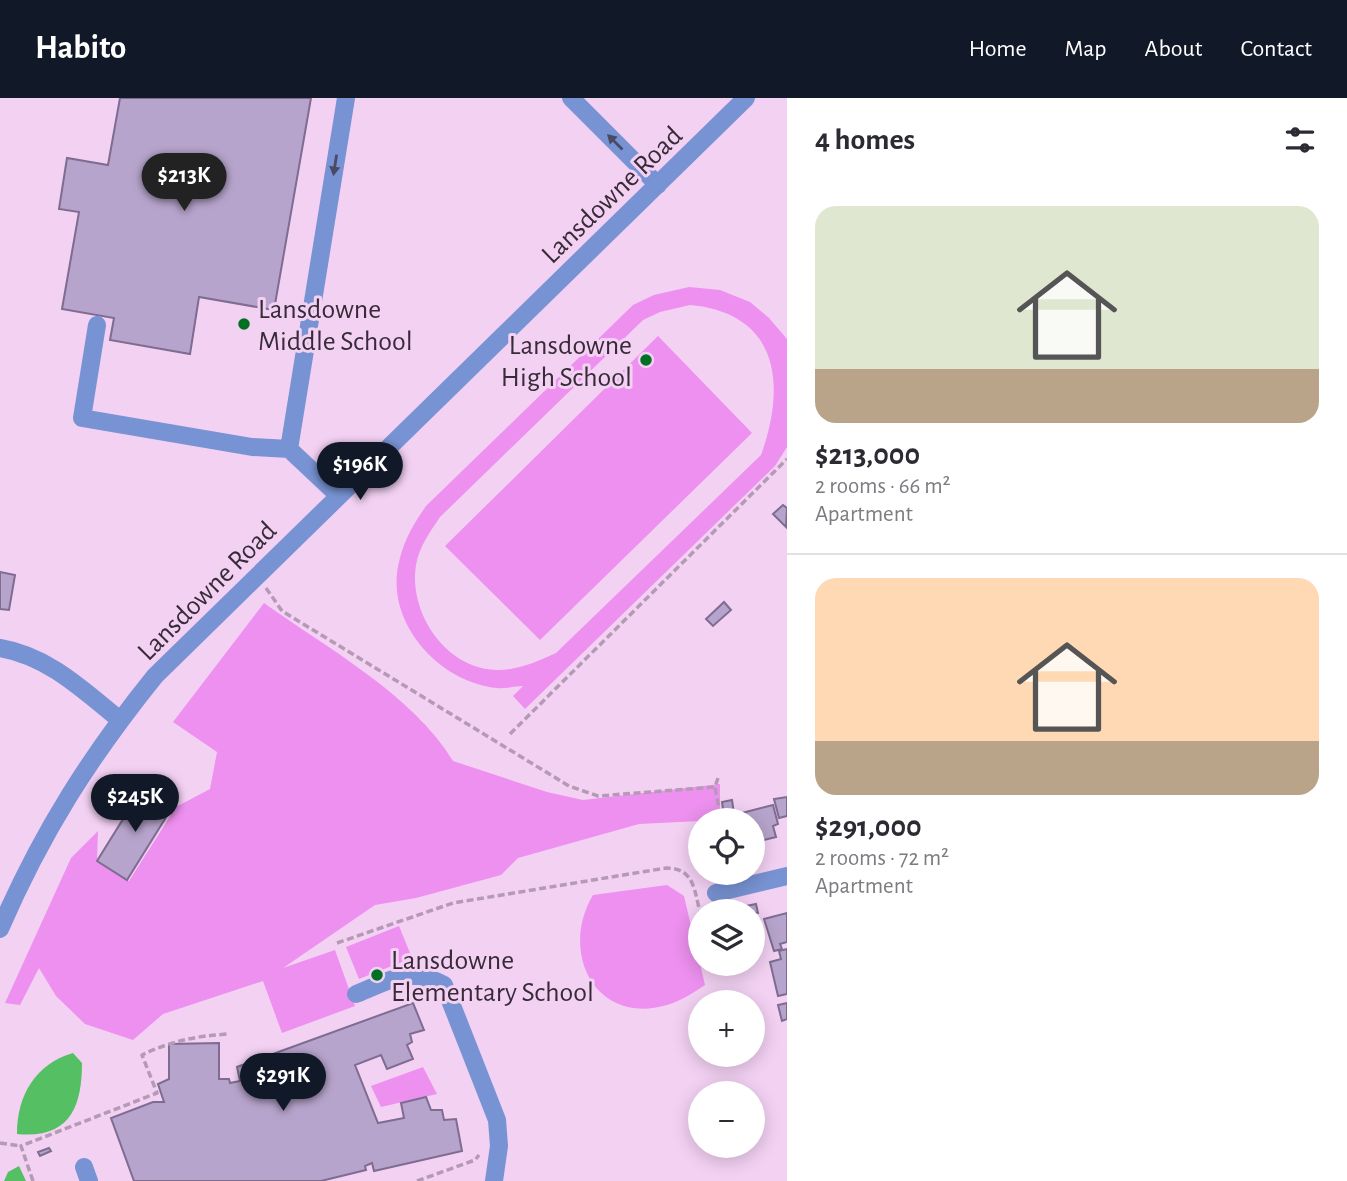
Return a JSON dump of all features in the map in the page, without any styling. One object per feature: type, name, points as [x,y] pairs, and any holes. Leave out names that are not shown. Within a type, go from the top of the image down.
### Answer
[{"type":"street","points":[[289,449],[346,98]]},
{"type":"street","points":[[571,98],[658,185]]},
{"type":"street","name":"Lansdowne Road","points":[[0,929],[31,858],[91,759],[155,676],[746,98]]},
{"type":"street","points":[[97,325],[82,418],[252,447],[289,449],[339,496]]},
{"type":"street","points":[[0,648],[33,656],[47,664],[120,720]]},
{"type":"street","points":[[716,893],[787,876]]},
{"type":"street","points":[[356,994],[398,977],[424,974],[443,985],[497,1120],[499,1146],[494,1181]]},
{"type":"path","points":[[510,734],[787,459]]},
{"type":"path","points":[[257,576],[282,611],[569,786],[598,796],[715,787]]},
{"type":"path","points":[[718,778],[715,787],[719,808]]},
{"type":"path","points":[[337,943],[453,903],[666,868],[680,868],[692,877],[697,899]]},
{"type":"path","points":[[0,1143],[21,1146],[157,1093],[142,1055],[166,1043],[228,1034]]},
{"type":"path","points":[[21,1146],[33,1181]]},
{"type":"path","points":[[417,1181],[475,1160],[480,1152]]},
{"type":"shaded area","points":[[689,287],[720,290],[750,302],[769,318],[787,339],[787,447],[775,466],[525,709],[513,696],[523,686],[500,688],[475,683],[454,674],[419,644],[399,603],[397,581],[402,551],[426,506],[633,305],[654,295]],"holes":[[[690,305],[719,311],[742,322],[758,337],[768,356],[773,378],[773,402],[761,455],[556,653],[521,667],[499,670],[480,668],[463,661],[448,650],[425,620],[415,583],[420,552],[440,517],[643,320],[660,312]]]},
{"type":"shaded area","points":[[658,336],[752,433],[540,640],[445,546]]},
{"type":"shaded area","points":[[264,603],[341,655],[392,694],[436,737],[453,761],[547,792],[583,800],[720,784],[720,808],[688,808],[688,822],[639,824],[518,858],[501,875],[416,898],[375,905],[283,968],[335,950],[355,1006],[282,1033],[263,981],[163,1014],[133,1040],[85,1024],[56,996],[39,968],[20,1005],[5,1003],[71,858],[98,831],[97,860],[129,881],[176,807],[210,789],[217,752],[173,722]]},
{"type":"shaded area","points":[[667,885],[684,896],[688,913],[688,976],[703,976],[705,985],[697,990],[688,990],[688,995],[667,1005],[642,1009],[620,1005],[603,994],[590,979],[582,960],[580,939],[583,917],[593,895]]},
{"type":"shaded area","points":[[399,926],[412,958],[359,979],[346,947]]},
{"type":"shaded area","points":[[73,1053],[82,1063],[81,1079],[75,1107],[69,1117],[60,1126],[49,1131],[17,1134],[20,1107],[31,1083],[48,1065]]},
{"type":"shaded area","points":[[423,1067],[437,1094],[381,1107],[371,1086]]},
{"type":"shaded area","points":[[19,1166],[26,1181],[4,1181],[8,1172]]},
{"type":"building","points":[[120,98],[311,98],[274,310],[199,297],[190,354],[110,340],[114,318],[62,309],[79,212],[59,209],[67,158],[108,165]]},
{"type":"building","points":[[783,505],[787,508],[786,527],[773,514]]},
{"type":"building","points":[[0,572],[15,575],[9,610],[0,609]]},
{"type":"building","points":[[724,602],[731,610],[713,626],[706,619]]},
{"type":"building","points":[[143,787],[173,806],[127,880],[97,861]]},
{"type":"building","points":[[787,797],[787,816],[779,818],[774,799]]},
{"type":"building","points":[[732,800],[733,808],[723,808],[722,802]]},
{"type":"building","points":[[773,805],[778,824],[773,826],[776,837],[765,840],[765,808],[761,808]]},
{"type":"building","points":[[787,913],[787,942],[780,944],[782,949],[774,951],[765,919]]},
{"type":"building","points":[[787,949],[787,994],[778,996],[770,962],[781,959],[779,951]]},
{"type":"building","points":[[413,1003],[424,1030],[410,1034],[412,1042],[407,1045],[413,1059],[387,1069],[381,1055],[355,1065],[378,1123],[404,1118],[401,1103],[426,1097],[431,1110],[442,1110],[444,1120],[456,1119],[462,1151],[374,1171],[372,1163],[365,1166],[366,1170],[321,1181],[134,1181],[111,1118],[153,1102],[164,1102],[158,1084],[169,1079],[169,1044],[219,1043],[219,1079],[229,1079],[230,1083],[240,1081],[237,1067]]},
{"type":"building","points":[[787,1003],[787,1019],[782,1021],[778,1005]]},
{"type":"building","points":[[49,1148],[51,1151],[40,1156],[38,1152]]},
{"type":"place","name":"Lansdowne Middle School","points":[[244,324]]},
{"type":"place","name":"Lansdowne High School","points":[[646,360]]},
{"type":"place","name":"Lansdowne Elementary School","points":[[377,975]]}]
